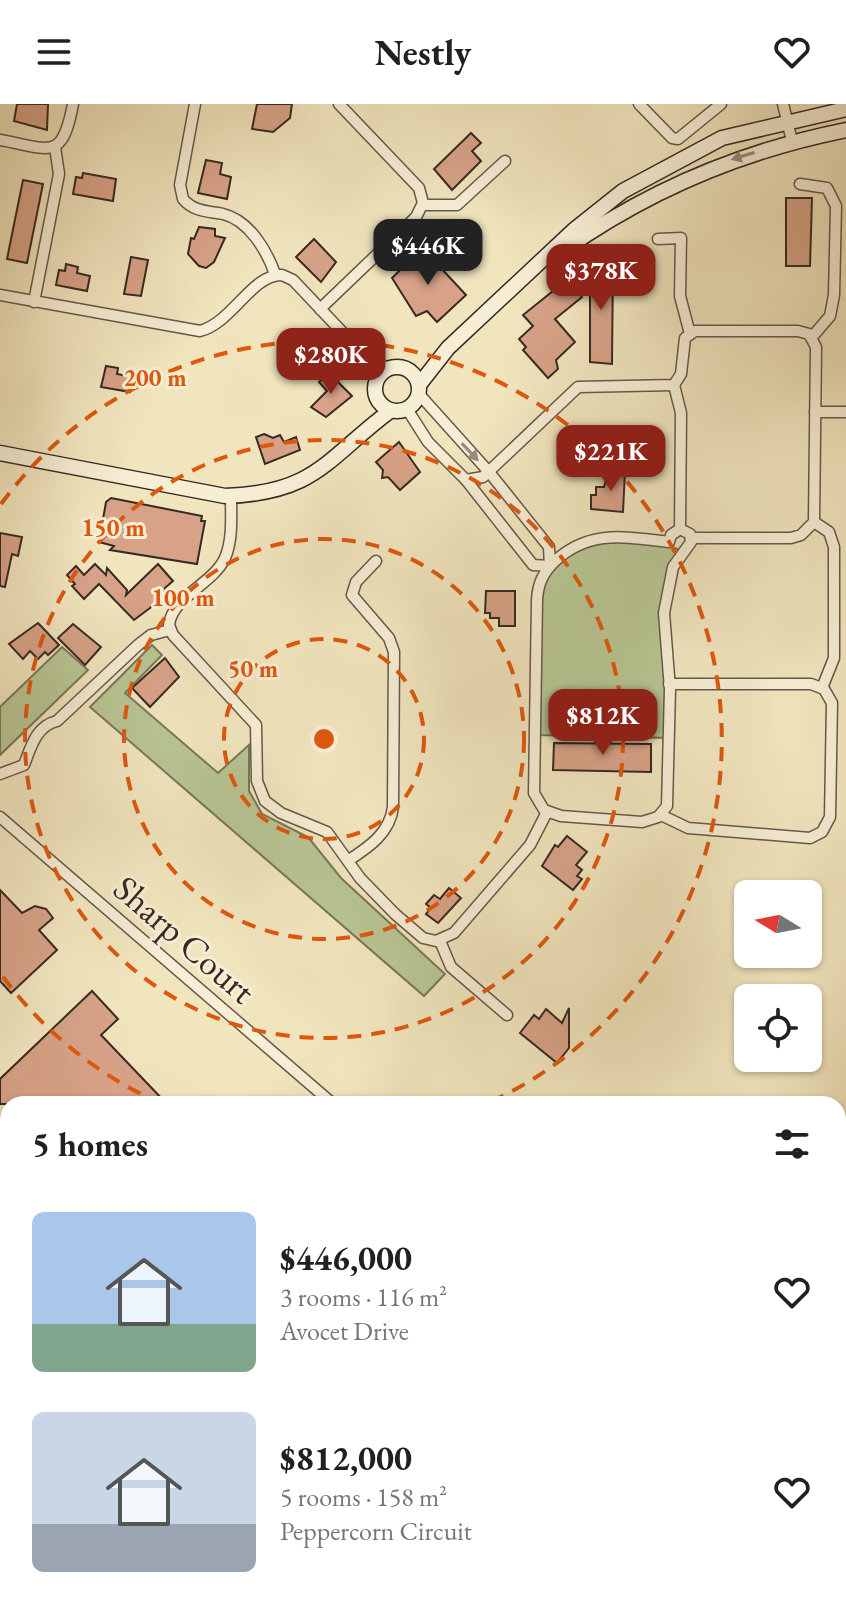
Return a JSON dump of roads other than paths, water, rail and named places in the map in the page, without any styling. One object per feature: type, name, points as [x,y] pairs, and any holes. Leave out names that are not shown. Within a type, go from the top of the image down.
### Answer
[{"type":"street","points":[[0,140],[55,147],[66,137],[73,104]]},
{"type":"street","points":[[195,104],[180,185],[183,199],[196,209],[225,215],[239,222],[264,249],[275,274]]},
{"type":"street","points":[[320,309],[416,217],[423,205],[419,188],[339,104]]},
{"type":"street","points":[[639,104],[667,134],[678,139],[721,104]]},
{"type":"street","points":[[783,104],[792,141]]},
{"type":"street","points":[[407,409],[448,348],[574,230],[623,191],[722,138],[846,109]]},
{"type":"street","points":[[528,276],[605,221],[687,177],[792,141],[846,130]]},
{"type":"street","points":[[34,302],[59,174],[55,147]]},
{"type":"street","points":[[423,205],[457,205],[505,161]]},
{"type":"street","points":[[800,184],[827,188],[836,206],[833,308],[825,325],[812,337]]},
{"type":"street","points":[[658,239],[681,238],[680,296],[690,334],[683,345],[681,374],[674,385],[681,413],[680,529]]},
{"type":"street","points":[[0,295],[200,331],[218,324],[266,278],[275,274],[293,280],[362,353],[376,389],[390,411]]},
{"type":"street","points":[[680,529],[691,538],[791,538],[801,535],[814,522],[816,347],[812,337],[798,331],[690,334]]},
{"type":"street","points":[[357,439],[376,389],[396,368],[448,348]]},
{"type":"street","points":[[362,353],[415,375],[419,389],[549,547],[550,566]]},
{"type":"street","points":[[466,480],[483,477],[578,387],[674,385]]},
{"type":"street","points":[[0,453],[231,496],[256,495],[304,480],[335,461],[390,411],[407,409]]},
{"type":"street","points":[[407,409],[428,442],[466,480],[533,565],[550,566]]},
{"type":"street","points":[[815,412],[846,412]]},
{"type":"street","points":[[231,496],[230,539],[225,558],[215,573],[171,615],[170,630],[256,725],[257,781],[264,799],[274,809],[327,832],[360,878],[395,914],[423,938],[440,941],[454,933],[528,847],[547,812]]},
{"type":"street","points":[[814,522],[829,532],[834,547],[834,658],[822,688]]},
{"type":"street","points":[[680,529],[671,535],[669,542],[673,549],[681,551]]},
{"type":"street","points":[[669,542],[590,539],[572,546],[550,566],[537,590],[534,793],[547,812],[561,816],[642,822],[661,815],[669,800],[669,684],[664,613],[673,567],[681,551],[689,547],[691,538]]},
{"type":"street","points":[[349,860],[369,847],[387,828],[393,807],[394,652],[389,638],[352,595],[356,582],[376,561]]},
{"type":"street","points":[[0,774],[24,765],[30,744],[49,723],[57,721],[138,645],[151,635],[170,630]]},
{"type":"street","points":[[661,815],[688,828],[805,838],[822,832],[830,817],[832,703],[822,688],[811,684],[669,684]]},
{"type":"street","name":"Sharp Court","points":[[0,817],[324,1096]]},
{"type":"street","points":[[440,941],[451,967],[507,1015]]}]
